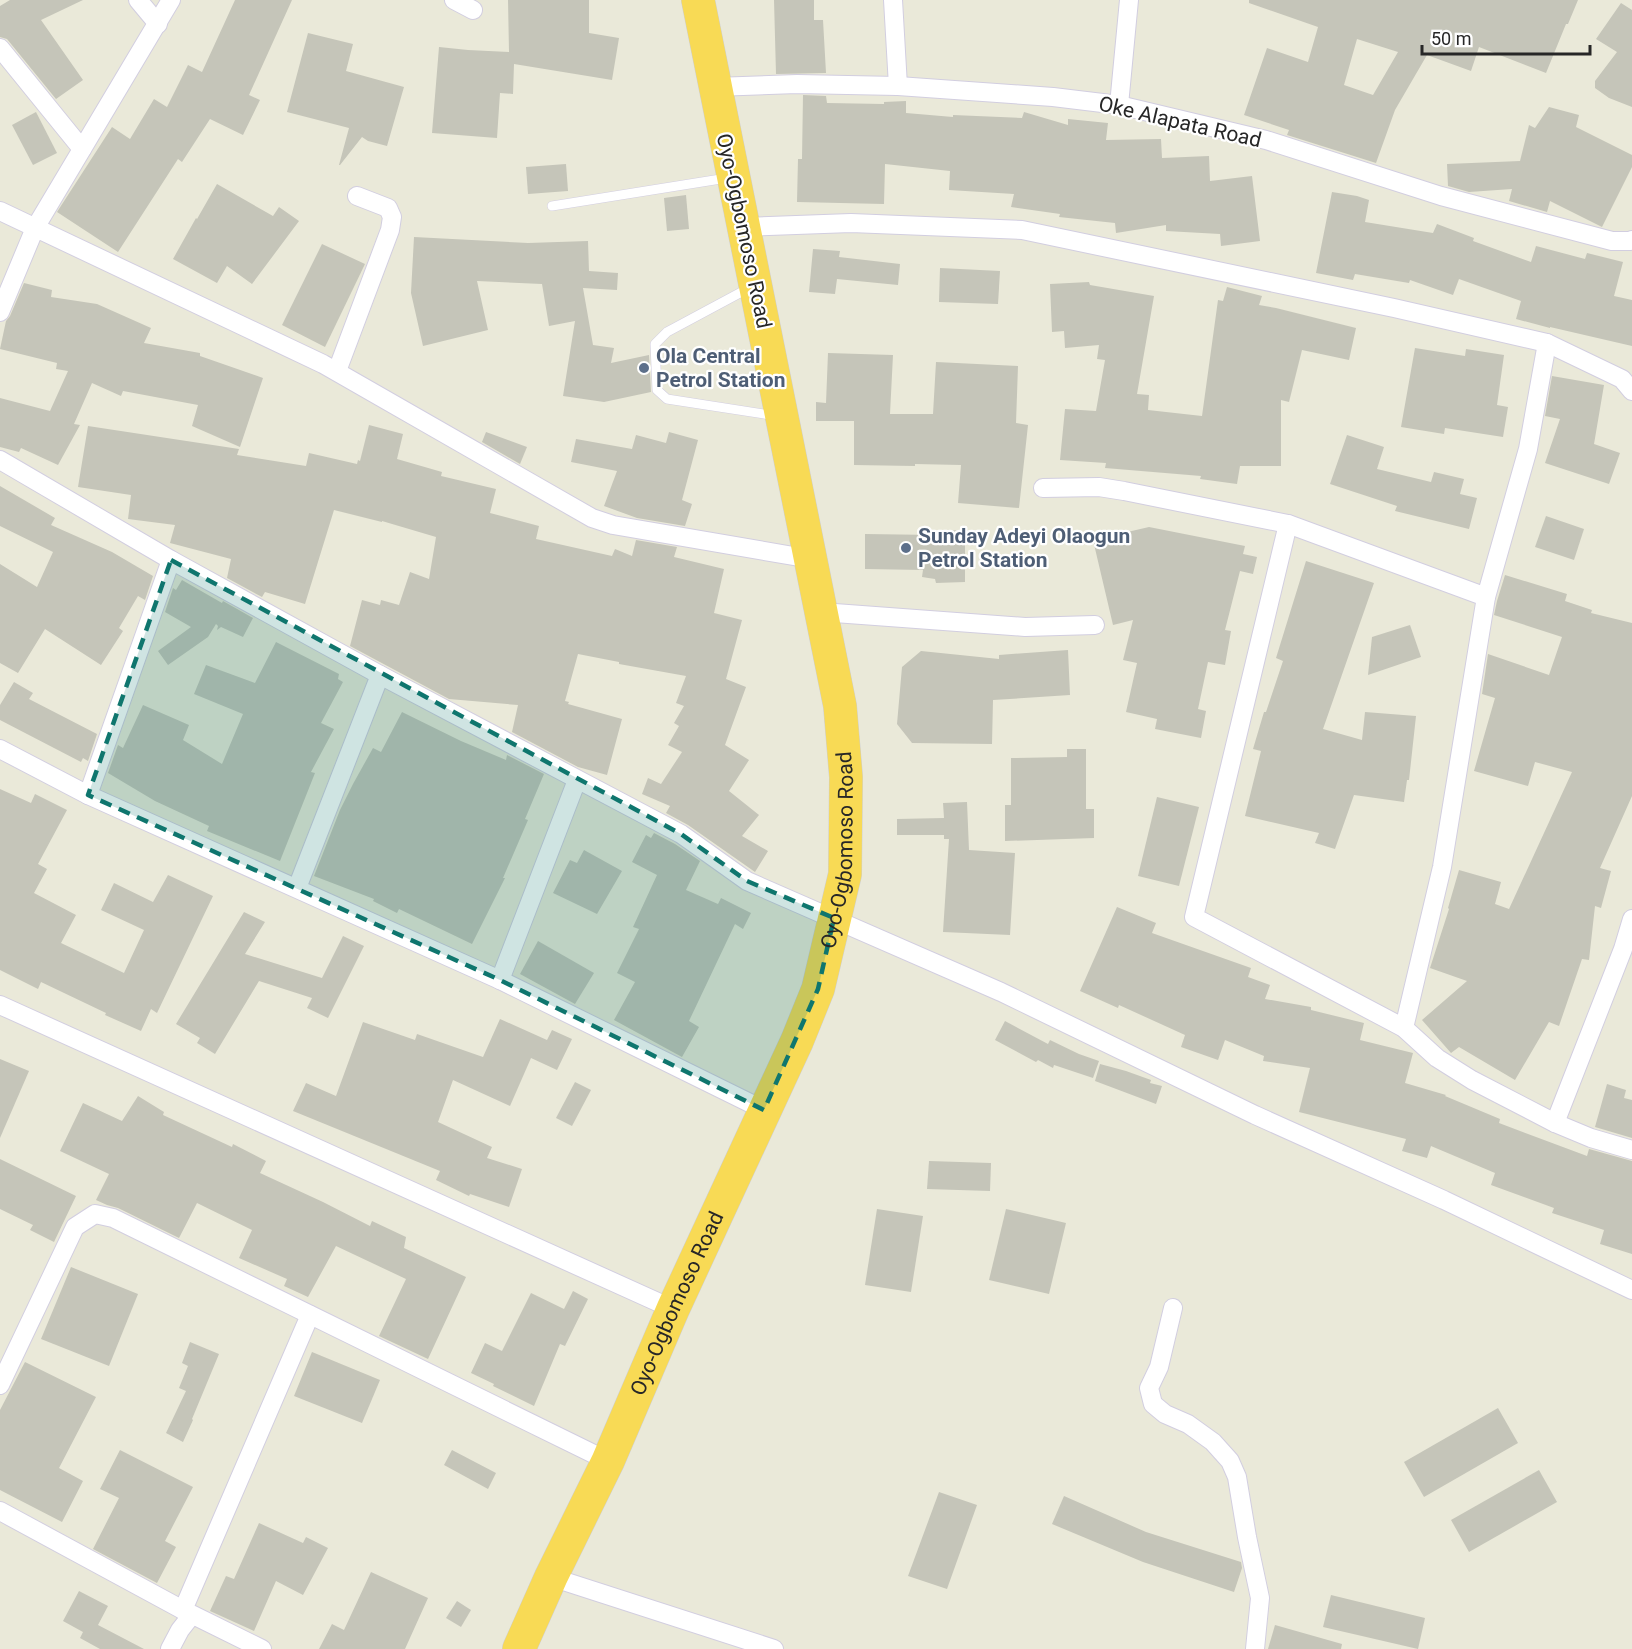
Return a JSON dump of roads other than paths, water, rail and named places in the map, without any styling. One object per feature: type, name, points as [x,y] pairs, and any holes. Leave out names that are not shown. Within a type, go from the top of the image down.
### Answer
[{"type":"highway","name":"Oyo-Ogbomoso Road","points":[[519,1649],[551,1577],[608,1461],[673,1309],[797,1041],[818,989],[844,874],[846,777],[840,706],[698,0]]},
{"type":"street","points":[[138,0],[158,24]]},
{"type":"street","points":[[0,312],[35,228],[171,0]]},
{"type":"street","points":[[454,0],[472,10]]},
{"type":"street","points":[[893,0],[898,86]]},
{"type":"street","points":[[1119,105],[1130,0]]},
{"type":"street","points":[[0,48],[82,148]]},
{"type":"street","name":"Oke Alapata Road","points":[[714,87],[797,84],[898,86],[1053,97],[1119,105],[1266,140],[1441,196],[1612,241],[1632,240]]},
{"type":"street","points":[[337,371],[393,217],[388,208],[357,196]]},
{"type":"street","points":[[0,211],[323,363],[592,518],[613,525],[811,559]]},
{"type":"street","points":[[744,227],[851,223],[1022,230],[1547,343],[1622,379],[1632,391]]},
{"type":"street","points":[[1404,1028],[1442,867],[1486,597],[1528,449],[1547,343]]},
{"type":"street","points":[[0,460],[171,560],[380,675],[681,834],[747,881],[1001,992],[1256,1115],[1444,1200],[1632,1290]]},
{"type":"street","points":[[1043,488],[1099,487],[1288,524],[1486,597]]},
{"type":"street","points":[[1288,524],[1194,917],[1404,1028],[1437,1058],[1472,1080],[1555,1123],[1591,1138],[1632,1150]]},
{"type":"street","points":[[88,795],[171,560]]},
{"type":"street","points":[[821,612],[1025,627],[1095,625]]},
{"type":"street","points":[[297,888],[380,675]]},
{"type":"street","points":[[0,749],[88,795],[500,980],[764,1110]]},
{"type":"street","points":[[500,980],[577,780]]},
{"type":"street","points":[[1555,1123],[1628,950],[1632,919]]},
{"type":"street","points":[[0,1005],[673,1309]]},
{"type":"street","points":[[0,1385],[75,1227],[95,1214],[113,1218],[608,1461]]},
{"type":"street","points":[[1173,1308],[1159,1367],[1149,1388],[1153,1404],[1165,1414],[1188,1424],[1213,1442],[1230,1461],[1237,1477],[1260,1598],[1255,1649]]},
{"type":"street","points":[[183,1610],[310,1315]]},
{"type":"street","points":[[0,1511],[183,1610],[262,1649]]},
{"type":"street","points":[[551,1577],[774,1649]]},
{"type":"street","points":[[170,1649],[191,1616],[183,1610]]},
{"type":"lane","points":[[552,206],[734,176]]},
{"type":"lane","points":[[756,284],[667,332],[655,344],[657,390],[667,399],[782,417]]},
{"type":"place","name":"Ola Central Petrol Station","points":[[644,368]]},
{"type":"place","name":"Sunday Adeyi Olaogun Petrol Station","points":[[906,548]]}]
